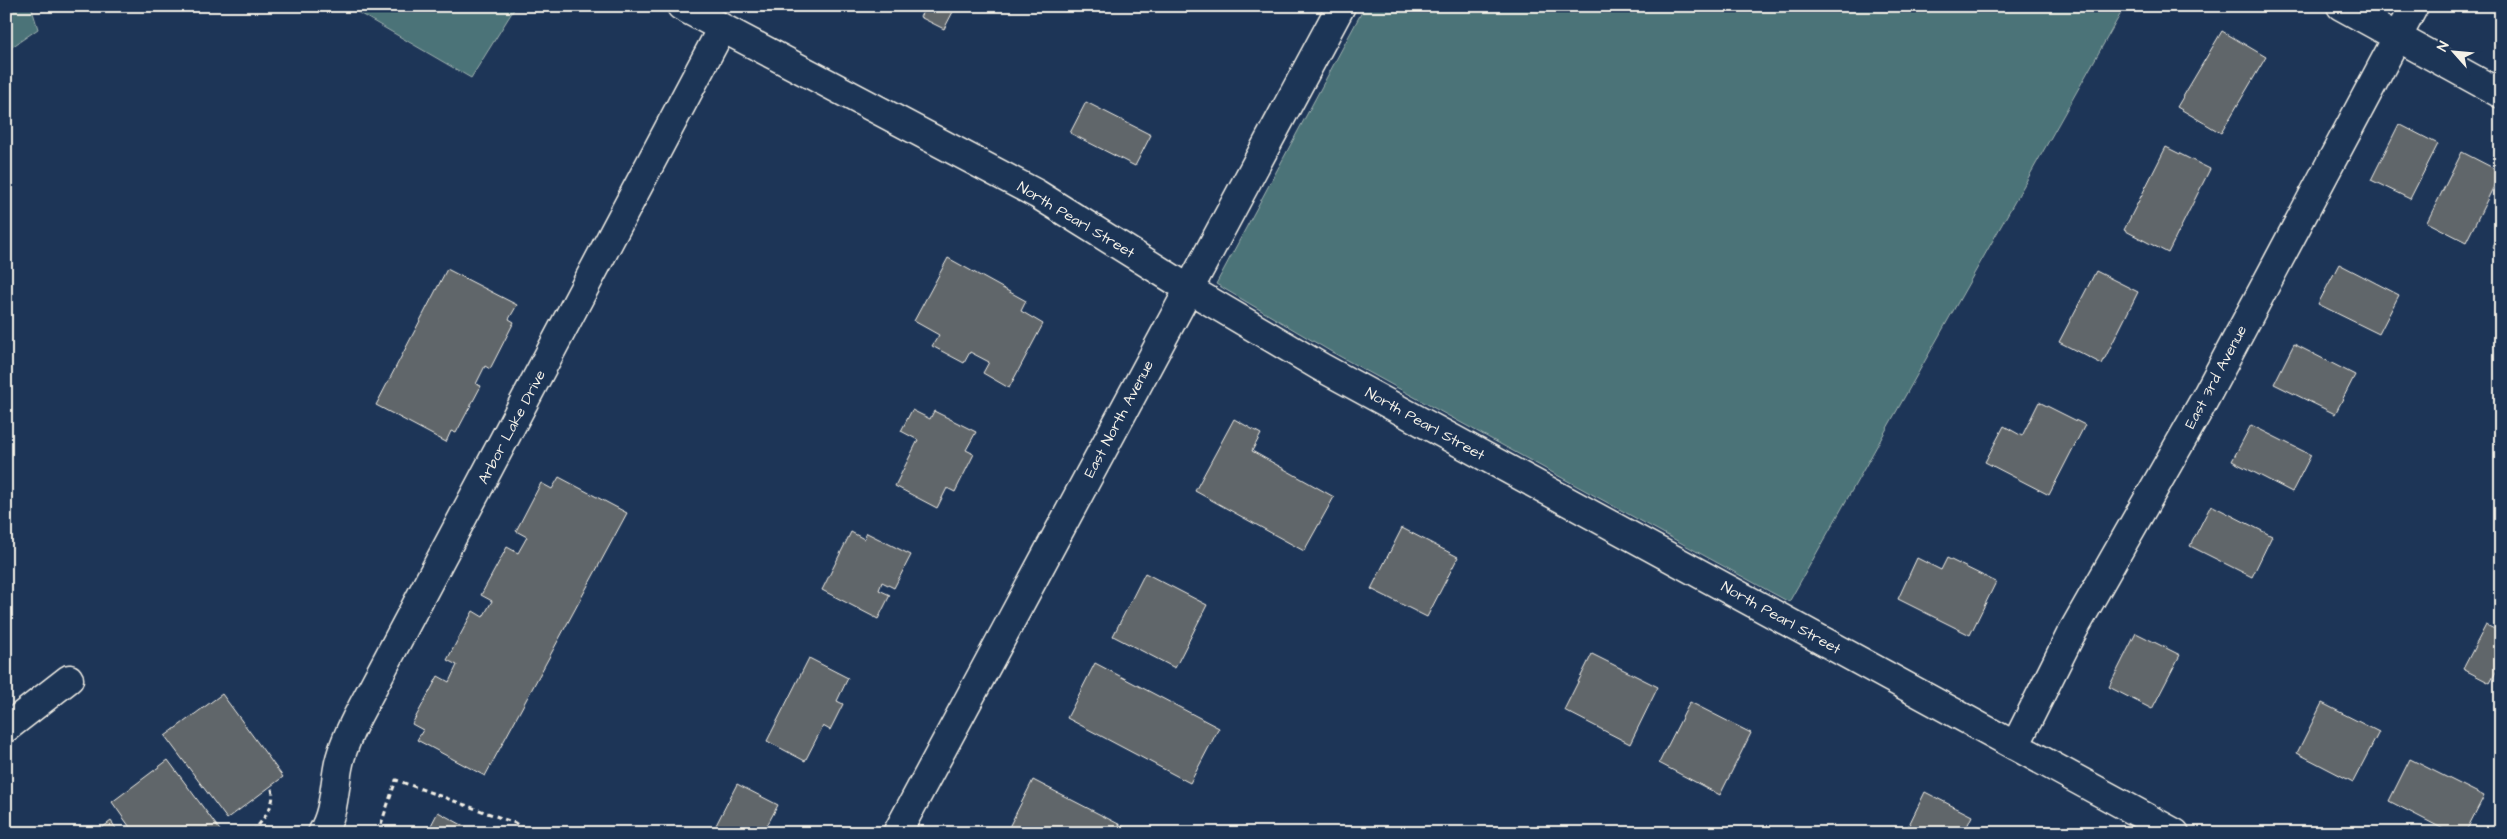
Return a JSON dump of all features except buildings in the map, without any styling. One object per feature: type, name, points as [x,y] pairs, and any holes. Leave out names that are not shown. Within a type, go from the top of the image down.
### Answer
[{"type":"street","name":"North Pearl Street","points":[[681,6],[1037,194],[1189,289],[1321,367],[2175,833]]},
{"type":"street","name":"East North Avenue","points":[[897,833],[1341,6]]},
{"type":"street","points":[[2341,6],[2501,94]]},
{"type":"street","name":"East 3rd Avenue","points":[[2015,746],[2070,636],[2201,406],[2414,6]]},
{"type":"street","name":"Arbor Lake Drive","points":[[322,833],[334,799],[338,768],[345,740],[722,28]]},
{"type":"street","points":[[6,728],[69,679]]},
{"type":"path","points":[[378,833],[396,780],[515,823],[528,833]]},
{"type":"path","points":[[253,833],[272,805],[275,796],[271,786]]},
{"type":"green space","points":[[6,6],[31,6],[38,29],[6,51]]},
{"type":"green space","points":[[347,6],[516,6],[471,78]]},
{"type":"green space","points":[[1365,6],[2125,6],[1789,602],[1330,351],[1216,284]]}]
